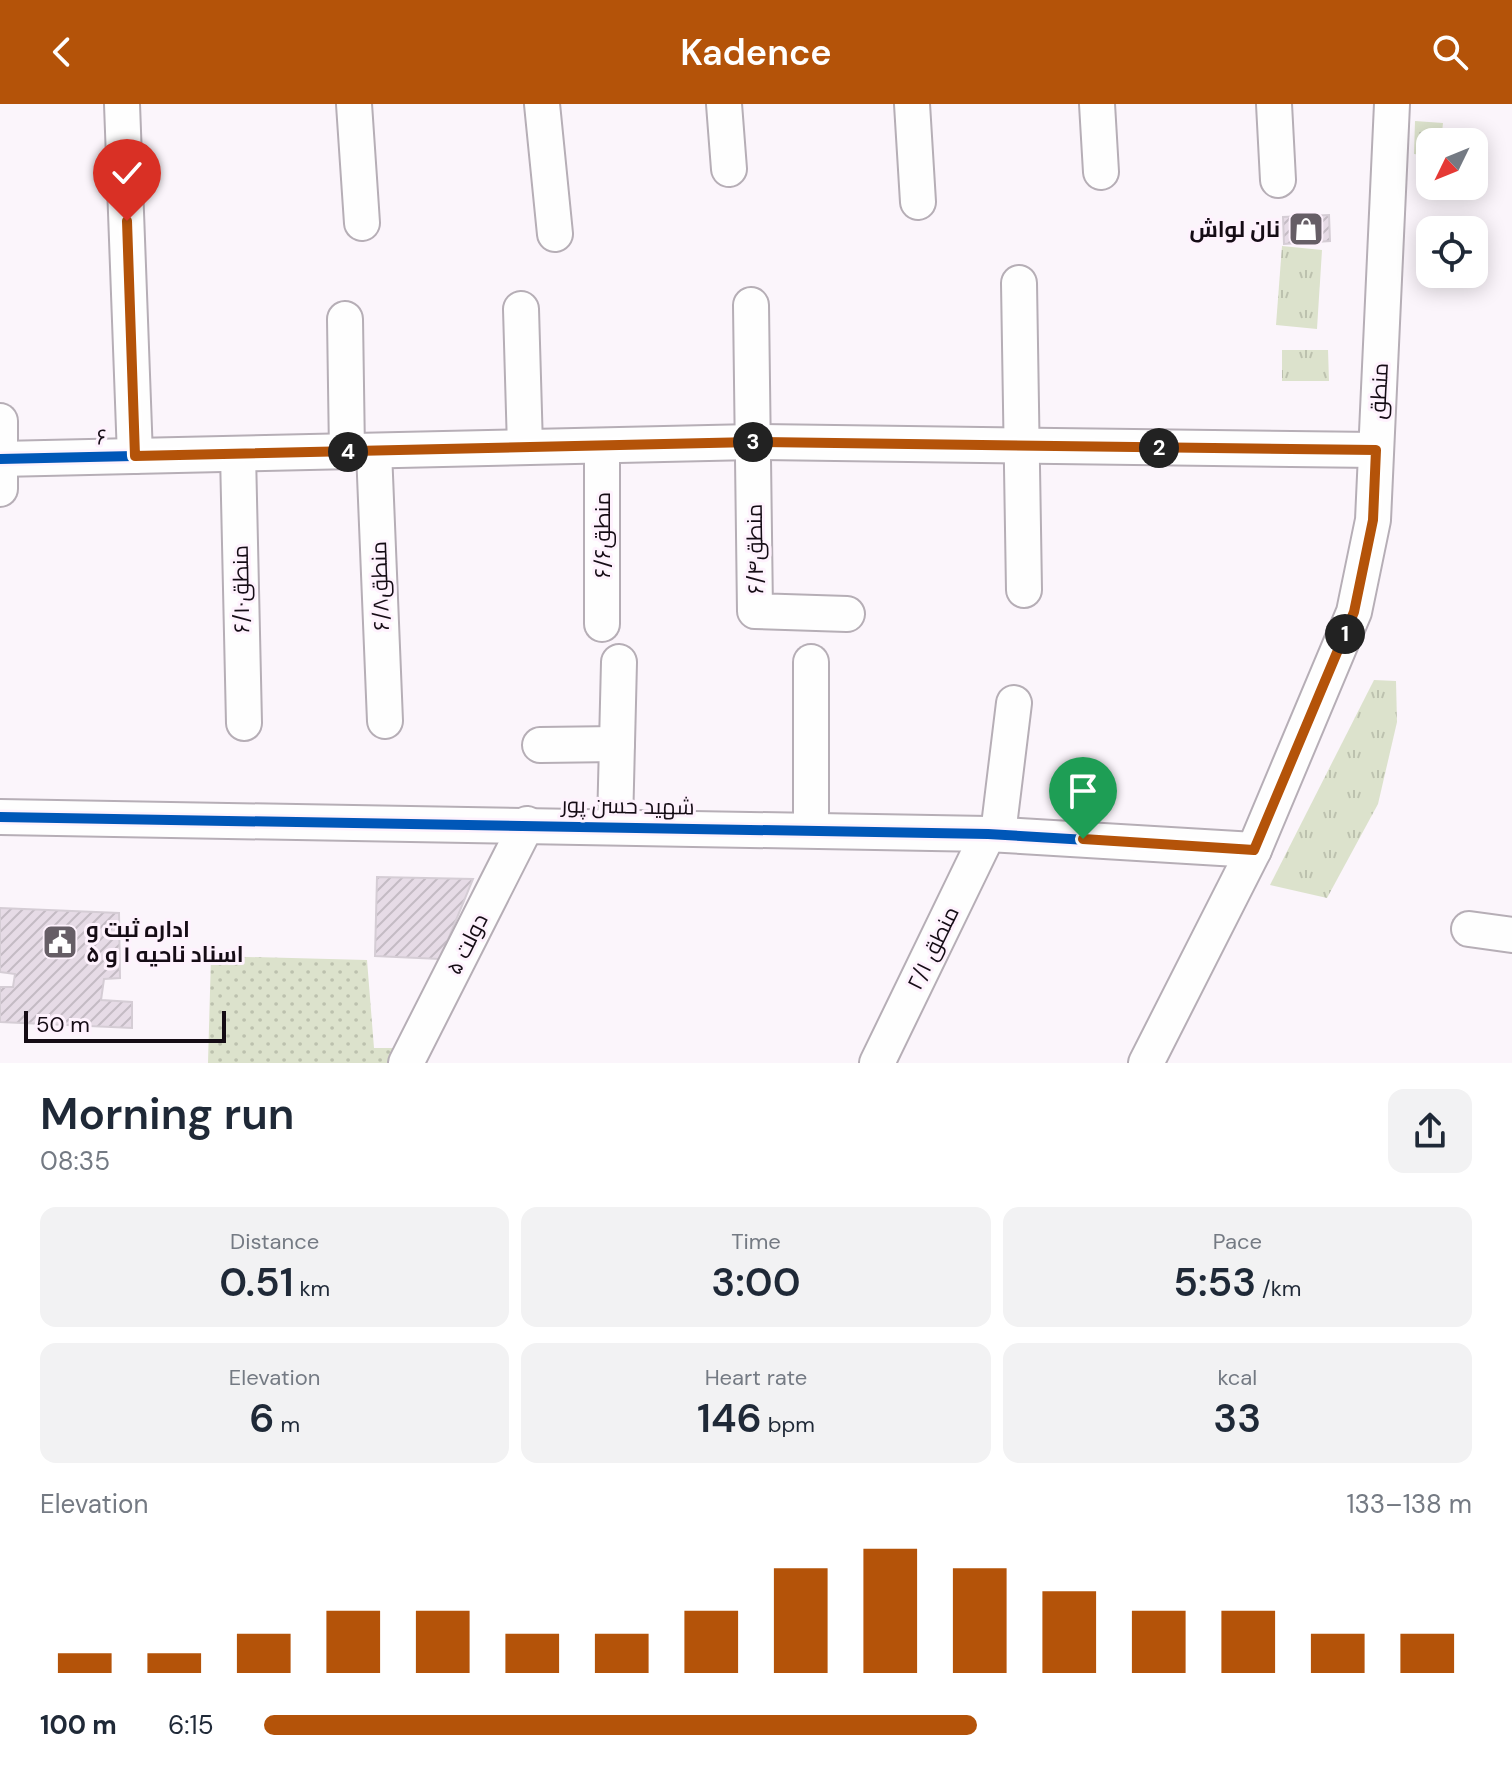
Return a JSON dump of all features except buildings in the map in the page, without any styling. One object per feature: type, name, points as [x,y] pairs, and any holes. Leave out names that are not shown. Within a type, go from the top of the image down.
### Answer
[{"type":"street","points":[[122,104],[135,456]]},
{"type":"street","points":[[354,104],[362,223]]},
{"type":"street","points":[[542,104],[555,234]]},
{"type":"street","points":[[724,104],[729,169]]},
{"type":"street","points":[[912,104],[918,202]]},
{"type":"street","points":[[1097,104],[1101,172]]},
{"type":"street","points":[[1274,104],[1278,180]]},
{"type":"street","name":"منطق","points":[[1146,1063],[1254,850],[1354,612],[1373,520],[1392,104]]},
{"type":"street","points":[[1019,283],[1024,590]]},
{"type":"street","points":[[751,305],[753,442]]},
{"type":"street","points":[[521,309],[525,447]]},
{"type":"street","name":"منطق۶/۸","points":[[345,319],[361,451],[385,721]]},
{"type":"street","points":[[0,421],[0,489]]},
{"type":"street","name":"۶","points":[[0,459],[753,442],[1376,450]]},
{"type":"street","name":"منطق۶/۴","points":[[753,442],[755,611],[847,614]]},
{"type":"street","name":"منطق۶/۶","points":[[602,446],[602,624]]},
{"type":"street","name":"منطق۶/۱۰","points":[[238,454],[244,723]]},
{"type":"street","points":[[615,825],[619,662]]},
{"type":"street","points":[[811,662],[811,830]]},
{"type":"street","name":"منطق ۲/۱","points":[[877,1063],[993,834],[1014,703]]},
{"type":"street","points":[[540,745],[617,744]]},
{"type":"street","name":"شهید حسن پور","points":[[0,817],[615,825],[993,834],[1254,850]]},
{"type":"street","name":"۵ دولت","points":[[406,1063],[527,824]]},
{"type":"street","points":[[1469,929],[1512,935]]},
{"type":"green space","points":[[1415,121],[1443,123],[1442,128],[1416,128],[1414,154]]},
{"type":"green space","points":[[1282,246],[1322,250],[1317,329],[1276,325]]},
{"type":"green space","points":[[1282,350],[1328,350],[1329,381],[1282,381]]},
{"type":"green space","points":[[1374,680],[1396,681],[1397,722],[1378,804],[1327,898],[1270,885]]},
{"type":"green space","points":[[211,956],[367,960],[374,1048],[398,1048],[390,1063],[208,1063]]},
{"type":"cycle path","points":[[0,459],[753,442],[1376,450]]},
{"type":"cycle path","points":[[0,817],[988,834],[1254,850]]},
{"type":"place","name":"نان لواش","points":[[1306,229]]},
{"type":"place","name":"اداره ثبت و اسناد ناحیه ۱ و ۵","points":[[60,942]]},
{"type":"route","points":[[127,221],[135,456],[753,442],[1376,450],[1373,520],[1354,612],[1254,850],[1083,839]]}]
